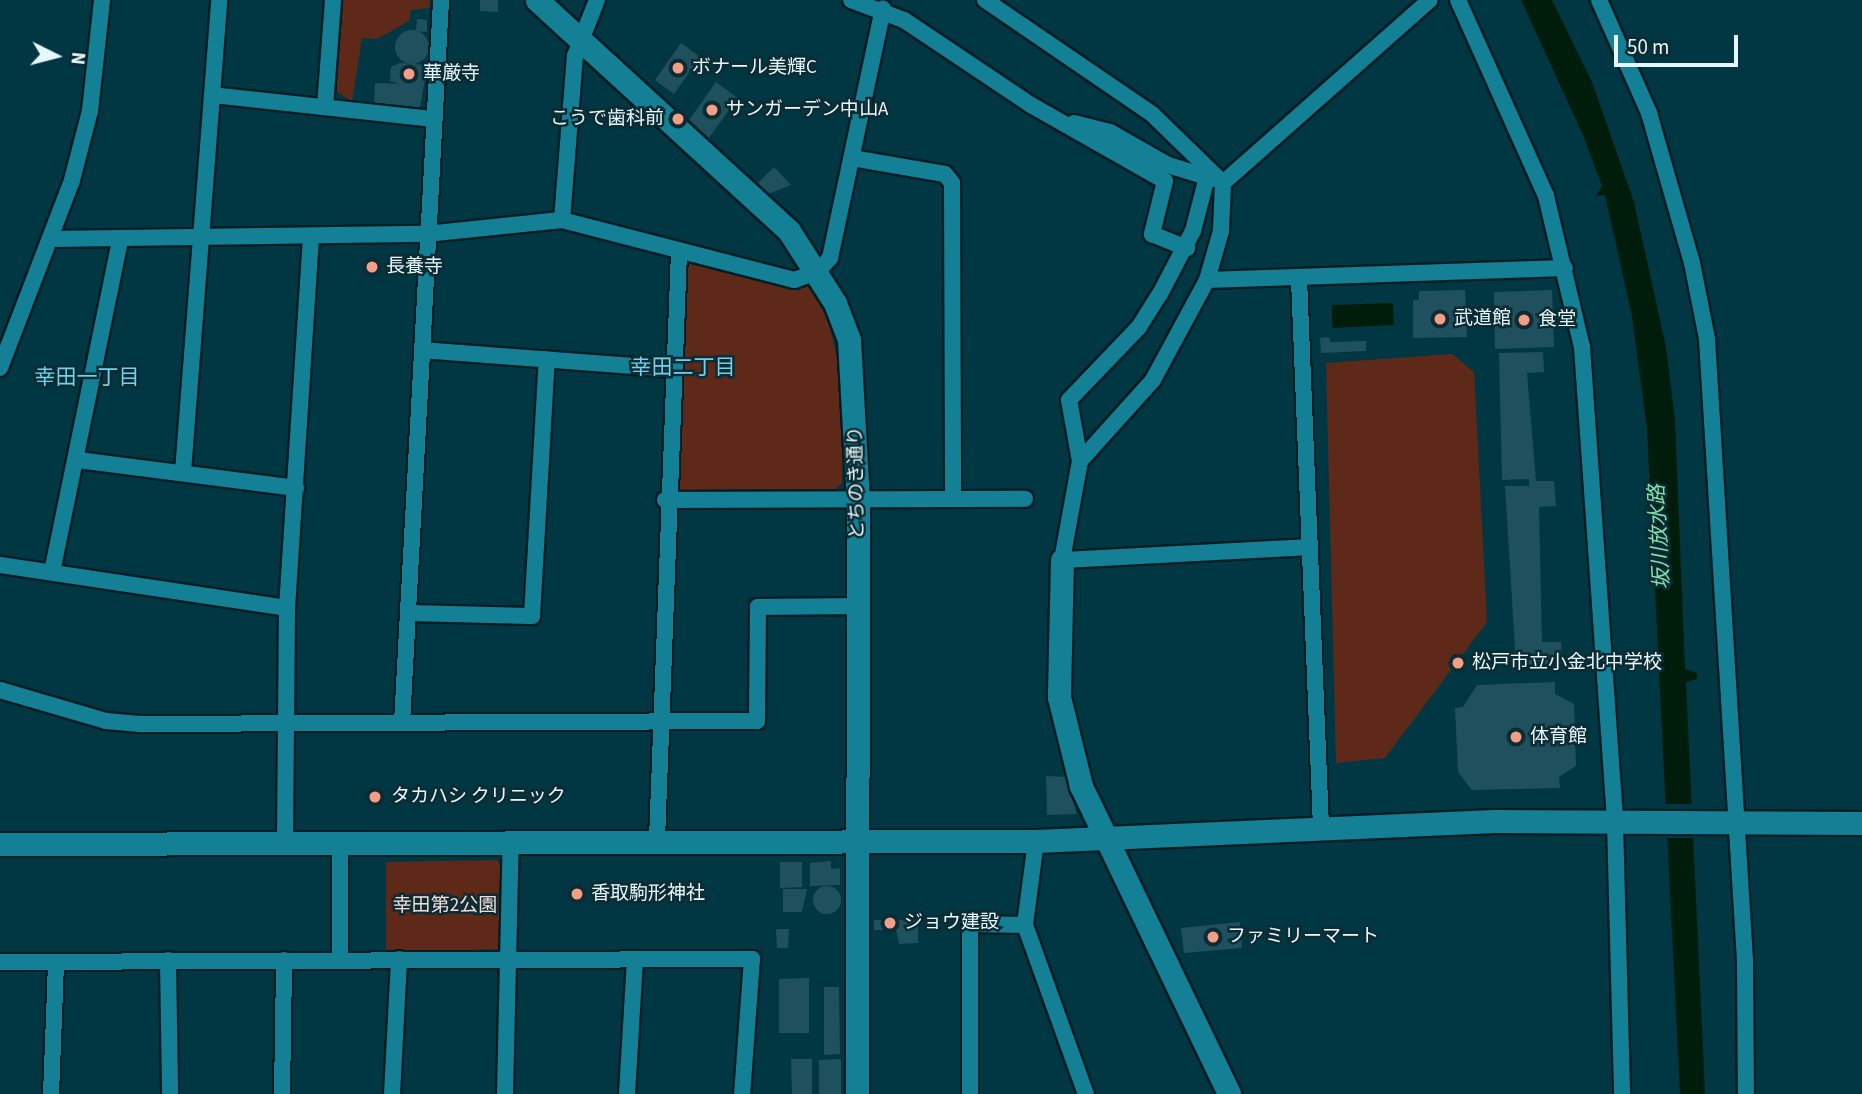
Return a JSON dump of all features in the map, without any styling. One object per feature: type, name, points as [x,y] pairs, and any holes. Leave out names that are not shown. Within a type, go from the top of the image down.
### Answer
[{"type":"street","points":[[0,368],[50,239],[90,111],[102,0]]},
{"type":"street","points":[[183,472],[219,0]]},
{"type":"street","points":[[325,107],[333,0]]},
{"type":"street","points":[[402,723],[440,0]]},
{"type":"street","name":"とちのき通り","points":[[537,0],[789,231],[817,272],[849,340],[858,501],[857,1094]]},
{"type":"street","points":[[562,220],[579,41],[597,0]]},
{"type":"street","points":[[851,0],[883,9],[1055,118],[1165,181],[1152,234],[1186,248]]},
{"type":"street","points":[[985,0],[1011,5],[1152,114],[1214,180],[1221,231],[1207,280],[1153,380],[1080,461]]},
{"type":"street","points":[[1229,1094],[1104,839],[1081,786],[1059,697],[1062,560],[1080,461],[1069,400],[1139,327],[1186,248],[1214,180],[1430,0]]},
{"type":"street","points":[[1458,0],[1532,157],[1564,268],[1590,415],[1620,822],[1622,1094]]},
{"type":"street","points":[[1599,0],[1652,124],[1707,339],[1728,822],[1745,960],[1746,1094]]},
{"type":"street","points":[[50,239],[120,241],[426,234],[562,220],[794,280],[817,272],[830,258],[883,9]]},
{"type":"street","points":[[212,95],[433,119]]},
{"type":"street","points":[[1055,118],[1110,131],[1168,165],[1214,180]]},
{"type":"street","points":[[852,158],[950,177],[953,498]]},
{"type":"street","points":[[285,839],[283,723],[287,608],[311,237]]},
{"type":"street","points":[[52,572],[78,460],[120,241]]},
{"type":"street","points":[[657,840],[665,500],[679,251]]},
{"type":"street","points":[[1207,280],[1564,268]]},
{"type":"street","points":[[1299,279],[1321,827]]},
{"type":"street","points":[[422,350],[672,369]]},
{"type":"street","points":[[408,613],[532,616],[547,359]]},
{"type":"street","points":[[78,460],[296,488]]},
{"type":"street","points":[[665,500],[1025,499]]},
{"type":"street","points":[[1062,560],[1308,547]]},
{"type":"street","points":[[0,565],[287,608]]},
{"type":"street","points":[[0,690],[106,721],[757,721],[758,607],[857,606]]},
{"type":"street","points":[[0,844],[285,839],[858,838],[1036,841],[1321,827],[1620,822],[1862,823]]},
{"type":"street","points":[[505,1094],[512,959],[511,839]]},
{"type":"street","points":[[340,840],[340,959]]},
{"type":"street","points":[[1036,841],[1025,925],[1086,1094]]},
{"type":"street","points":[[970,1094],[970,924],[1025,925]]},
{"type":"street","points":[[392,1094],[399,959]]},
{"type":"street","points":[[0,962],[752,959],[742,1094]]},
{"type":"street","points":[[168,960],[170,1094]]},
{"type":"street","points":[[282,1094],[284,960]]},
{"type":"street","points":[[626,1094],[635,960]]},
{"type":"street","points":[[51,1094],[56,962]]},
{"type":"green space","points":[[342,0],[430,0],[429,8],[411,10],[409,21],[377,39],[362,38],[352,102],[335,90]]},
{"type":"green space","points":[[683,256],[821,287],[843,385],[842,483],[833,491],[675,490]]},
{"type":"green space","points":[[1452,354],[1474,372],[1487,622],[1385,758],[1336,763],[1326,363]]},
{"type":"green space","name":"幸田第2公園","points":[[497,860],[504,871],[502,949],[386,953],[386,862]]},
{"type":"water","name":"坂川放水路","points":[[1521,0],[1552,0],[1592,82],[1634,202],[1666,347],[1675,420],[1685,669],[1697,673],[1697,679],[1686,682],[1705,1094],[1680,1094],[1647,429],[1632,316],[1605,195],[1596,196],[1602,186],[1583,135]]},
{"type":"water","points":[[1393,303],[1394,325],[1332,328],[1332,305]]},
{"type":"pier","points":[[1662,804],[1694,804],[1697,838],[1664,838]]},
{"type":"building","points":[[480,0],[498,0],[498,12],[480,11]]},
{"type":"building","points":[[417,19],[427,20],[427,32],[416,31]]},
{"type":"building","points":[[412,30],[424,35],[429,47],[424,59],[412,64],[400,59],[395,47],[400,35]]},
{"type":"building","name":"ボナール美輝C","points":[[681,43],[700,57],[674,94],[655,80]]},
{"type":"building","points":[[400,63],[427,65],[420,109],[374,106],[375,83],[399,84],[390,81],[391,67]]},
{"type":"building","name":"サンガーデン中山A","points":[[716,82],[738,98],[708,139],[687,123]]},
{"type":"building","points":[[774,167],[791,185],[768,194],[757,184]]},
{"type":"building","name":"武道館","points":[[1465,290],[1467,337],[1413,338],[1413,300],[1419,300],[1419,291]]},
{"type":"building","name":"食堂","points":[[1552,290],[1554,347],[1495,349],[1494,292]]},
{"type":"building","points":[[1329,337],[1330,342],[1366,341],[1366,351],[1321,353],[1320,338]]},
{"type":"building","points":[[1543,352],[1544,372],[1527,373],[1536,481],[1554,481],[1556,506],[1539,507],[1542,642],[1561,642],[1562,664],[1516,665],[1505,486],[1529,486],[1529,479],[1502,480],[1499,353]]},
{"type":"building","name":"体育館","points":[[1555,682],[1555,694],[1574,704],[1576,766],[1559,777],[1560,788],[1472,790],[1458,772],[1455,708],[1463,707],[1477,685]]},
{"type":"building","points":[[1046,776],[1066,777],[1077,814],[1047,815]]},
{"type":"building","points":[[831,861],[831,869],[840,868],[840,885],[810,886],[810,863]]},
{"type":"building","points":[[780,862],[802,862],[802,887],[780,888]]},
{"type":"building","points":[[827,886],[837,890],[841,900],[837,910],[827,914],[817,910],[813,900],[817,890]]},
{"type":"building","points":[[783,889],[807,889],[802,912],[783,912]]},
{"type":"building","points":[[874,920],[918,920],[918,943],[899,944],[896,930],[874,930]]},
{"type":"building","points":[[1240,922],[1242,948],[1184,953],[1181,928]]},
{"type":"building","points":[[776,929],[789,929],[788,948],[777,948]]},
{"type":"building","points":[[809,978],[809,1033],[779,1033],[779,979]]},
{"type":"building","points":[[824,987],[839,987],[840,1054],[824,1055]]},
{"type":"building","points":[[791,1059],[812,1059],[812,1094],[792,1094]]},
{"type":"building","points":[[841,1059],[841,1094],[819,1094],[819,1060]]},
{"type":"place","name":"ボナール美輝C","points":[[678,68]]},
{"type":"place","name":"華厳寺","points":[[409,74]]},
{"type":"place","name":"サンガーデン中山A","points":[[712,110]]},
{"type":"place","name":"こうで歯科前","points":[[678,119]]},
{"type":"place","name":"長養寺","points":[[372,267]]},
{"type":"place","name":"武道館","points":[[1440,319]]},
{"type":"place","name":"食堂","points":[[1524,320]]},
{"type":"place","name":"松戸市立小金北中学校","points":[[1458,663]]},
{"type":"place","name":"体育館","points":[[1516,737]]},
{"type":"place","name":"タカハシ クリニック","points":[[375,797]]},
{"type":"place","name":"香取駒形神社","points":[[577,894]]},
{"type":"place","name":"ジョウ建設","points":[[890,923]]},
{"type":"place","name":"ファミリーマート","points":[[1213,937]]},
{"type":"district","name":"幸田二丁目","points":[[683,367]]},
{"type":"district","name":"幸田一丁目","points":[[87,377]]}]
